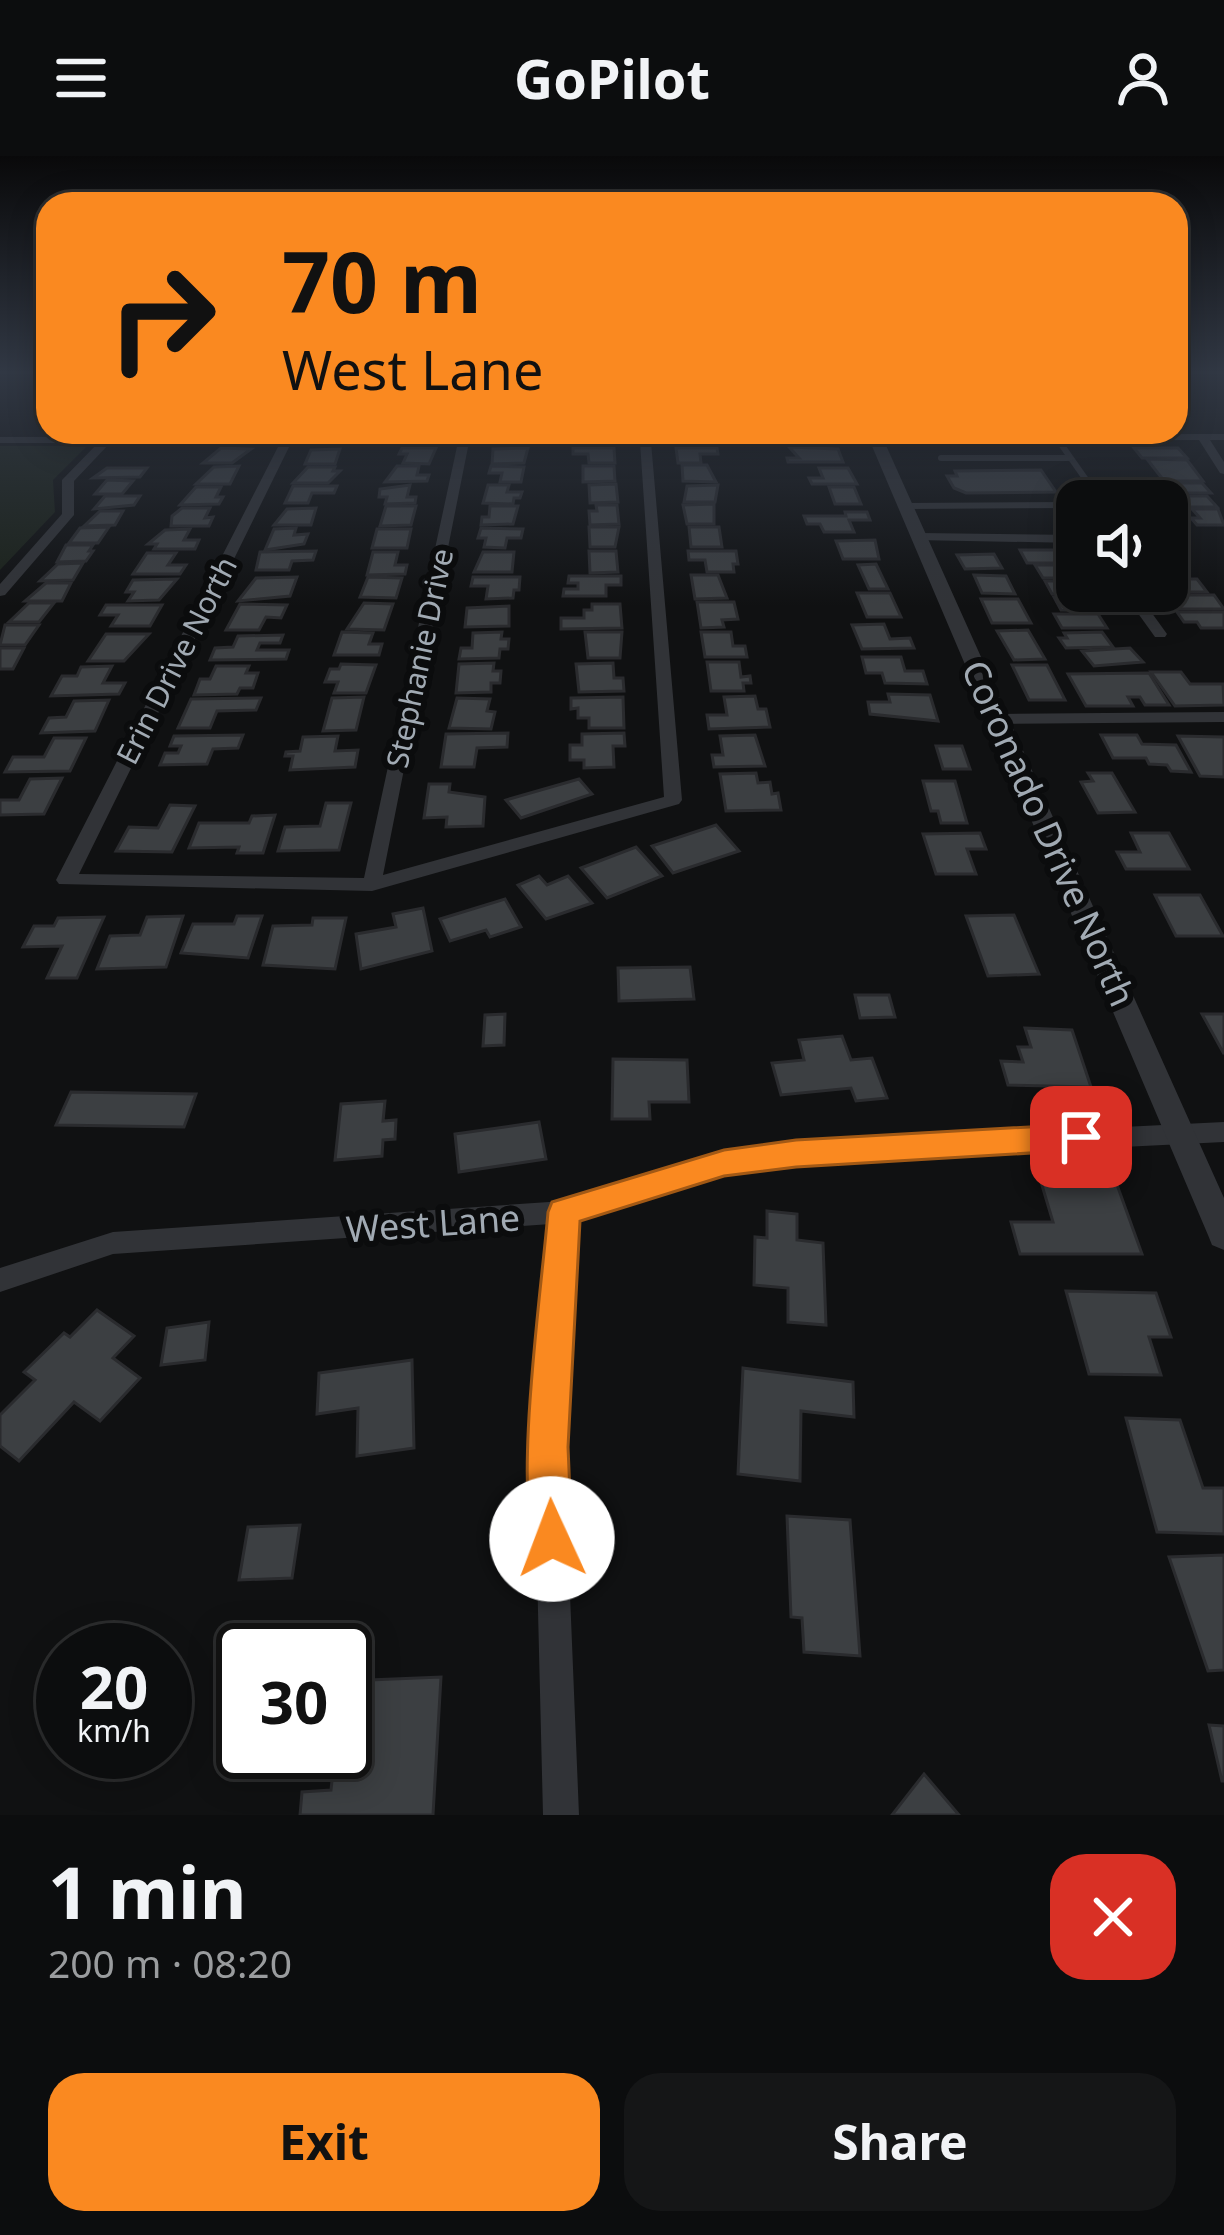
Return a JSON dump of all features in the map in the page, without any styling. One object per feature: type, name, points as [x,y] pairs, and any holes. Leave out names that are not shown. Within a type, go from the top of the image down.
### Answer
[{"type":"street","points":[[0,592],[68,515],[68,481],[96,450]]},
{"type":"street","name":"Erin Drive North","points":[[281,450],[66,880],[372,885]]},
{"type":"street","name":"Stephanie Drive","points":[[372,885],[462,450]]},
{"type":"street","points":[[372,885],[673,800],[646,450]]},
{"type":"street","name":"Coronado Drive North","points":[[881,450],[1224,1235]]},
{"type":"street","points":[[920,537],[1056,539]]},
{"type":"street","points":[[1145,612],[1160,634]]},
{"type":"street","points":[[999,718],[1224,717]]},
{"type":"street","name":"West Lane","points":[[0,1280],[113,1244],[564,1212],[660,1179],[778,1156],[1224,1132]]},
{"type":"street","points":[[562,1815],[548,1447],[564,1212]]},
{"type":"lane","points":[[1065,450],[1086,480]]},
{"type":"lane","points":[[941,458],[1070,458]]},
{"type":"lane","points":[[907,506],[1056,505]]},
{"type":"shaded area","points":[[0,450],[83,450],[53,480],[55,512],[0,570]]},
{"type":"building","points":[[218,450],[249,450],[232,463],[203,463]]},
{"type":"building","points":[[311,450],[340,450],[335,464],[305,464]]},
{"type":"building","points":[[435,450],[429,464],[403,463],[407,454],[399,454]]},
{"type":"building","points":[[493,450],[527,450],[524,463],[492,464]]},
{"type":"building","points":[[614,450],[615,463],[589,463],[588,454],[573,454]]},
{"type":"building","points":[[676,450],[717,450],[718,454],[700,454],[701,463],[678,463]]},
{"type":"building","points":[[792,450],[839,450],[843,462],[788,462],[787,458],[799,458]]},
{"type":"building","points":[[1136,450],[1180,450],[1187,458],[1142,458]]},
{"type":"building","points":[[1147,459],[1187,460],[1203,481],[1188,480],[1163,480]]},
{"type":"building","points":[[682,465],[707,465],[716,482],[683,481]]},
{"type":"building","points":[[239,466],[230,484],[196,484],[214,467]]},
{"type":"building","points":[[397,466],[419,466],[417,475],[429,475],[427,481],[385,482]]},
{"type":"building","points":[[491,466],[524,467],[521,482],[500,482],[502,473],[489,473]]},
{"type":"building","points":[[583,466],[614,466],[615,481],[583,482]]},
{"type":"building","points":[[308,467],[340,471],[328,483],[293,483]]},
{"type":"building","points":[[107,468],[147,468],[140,477],[93,478]]},
{"type":"building","points":[[819,468],[848,468],[857,484],[812,484],[809,478],[823,478]]},
{"type":"building","points":[[1041,470],[1056,492],[966,493],[954,488],[947,476],[957,476],[955,471]]},
{"type":"building","points":[[107,480],[133,481],[122,494],[95,494]]},
{"type":"building","points":[[1188,483],[1202,483],[1211,493],[1188,493]]},
{"type":"building","points":[[616,484],[618,502],[590,503],[589,485]]},
{"type":"building","points":[[410,485],[407,497],[416,497],[415,503],[385,504],[387,497],[379,497],[380,489]]},
{"type":"building","points":[[488,485],[509,485],[507,492],[522,492],[513,504],[483,503]]},
{"type":"building","points":[[718,485],[715,502],[684,502],[687,486]]},
{"type":"building","points":[[293,486],[337,486],[334,493],[312,493],[308,503],[285,503]]},
{"type":"building","points":[[196,487],[221,487],[216,497],[223,497],[219,504],[180,505]]},
{"type":"building","points":[[829,487],[854,487],[861,504],[835,504]]},
{"type":"building","points":[[105,496],[140,496],[134,505],[94,509]]},
{"type":"building","points":[[1188,496],[1207,496],[1217,507],[1188,507]]},
{"type":"building","points":[[714,504],[714,524],[687,524],[683,505]]},
{"type":"building","points":[[596,505],[617,505],[619,524],[590,525],[589,511],[597,511]]},
{"type":"building","points":[[386,506],[416,506],[411,525],[380,526]]},
{"type":"building","points":[[490,506],[518,506],[513,524],[481,525],[482,517],[489,517]]},
{"type":"building","points":[[182,508],[210,508],[205,518],[213,517],[209,526],[171,526],[172,516]]},
{"type":"building","points":[[316,508],[311,525],[274,525],[287,509]]},
{"type":"building","points":[[1192,509],[1218,509],[1224,525],[1197,525],[1191,518],[1200,518]]},
{"type":"building","points":[[100,511],[123,511],[115,525],[84,526]]},
{"type":"building","points":[[845,512],[867,512],[870,520],[849,520],[854,532],[824,532],[820,524],[807,524],[804,516],[846,516]]},
{"type":"building","points":[[109,527],[98,543],[69,543],[80,528]]},
{"type":"building","points":[[589,527],[619,527],[615,547],[590,547]]},
{"type":"building","points":[[689,527],[719,527],[722,547],[691,547]]},
{"type":"building","points":[[296,528],[294,535],[308,534],[304,544],[265,550],[274,529]]},
{"type":"building","points":[[481,528],[523,529],[521,538],[507,538],[505,548],[484,547],[486,538],[478,538]]},
{"type":"building","points":[[190,529],[184,540],[199,540],[195,549],[154,549],[157,544],[148,544],[165,530]]},
{"type":"building","points":[[377,529],[411,529],[407,548],[372,548]]},
{"type":"building","points":[[875,540],[879,559],[843,559],[836,541]]},
{"type":"building","points":[[66,545],[93,545],[89,551],[93,551],[86,561],[57,562]]},
{"type":"building","points":[[1020,550],[1056,550],[1056,563],[1027,563]]},
{"type":"building","points":[[316,551],[313,560],[292,561],[289,570],[256,570],[260,552]]},
{"type":"building","points":[[589,551],[616,551],[618,572],[590,573]]},
{"type":"building","points":[[688,551],[736,551],[738,564],[733,564],[734,572],[707,572],[705,560],[689,560]]},
{"type":"building","points":[[373,552],[398,552],[395,565],[407,565],[405,574],[367,575]]},
{"type":"building","points":[[483,552],[514,552],[512,572],[474,572]]},
{"type":"building","points":[[147,553],[176,553],[168,565],[186,565],[180,574],[133,574]]},
{"type":"building","points":[[994,554],[1002,568],[965,569],[957,555]]},
{"type":"building","points":[[83,563],[73,580],[40,581],[58,564]]},
{"type":"building","points":[[876,564],[888,589],[869,589],[858,565]]},
{"type":"building","points":[[1035,565],[1056,565],[1056,578],[1043,578]]},
{"type":"building","points":[[691,575],[718,575],[727,598],[695,599]]},
{"type":"building","points":[[974,575],[1006,576],[1015,594],[982,593]]},
{"type":"building","points":[[569,576],[621,576],[621,585],[606,585],[606,596],[563,596],[564,589],[578,589],[578,583],[568,583]]},
{"type":"building","points":[[297,577],[290,596],[238,601],[256,578]]},
{"type":"building","points":[[368,577],[402,578],[396,598],[360,597]]},
{"type":"building","points":[[473,577],[520,577],[519,590],[514,590],[513,598],[486,599],[488,586],[471,586]]},
{"type":"building","points":[[177,579],[159,600],[128,601],[134,592],[126,592],[133,580]]},
{"type":"building","points":[[1188,579],[1197,579],[1207,592],[1188,592]]},
{"type":"building","points":[[1045,581],[1056,581],[1056,594]]},
{"type":"building","points":[[46,583],[71,583],[62,601],[25,601]]},
{"type":"building","points":[[857,593],[890,593],[901,617],[867,617]]},
{"type":"building","points":[[1188,595],[1214,595],[1224,609],[1188,609]]},
{"type":"building","points":[[981,599],[1018,599],[1031,623],[992,623]]},
{"type":"building","points":[[697,602],[734,602],[738,619],[722,620],[724,627],[701,628]]},
{"type":"building","points":[[29,603],[54,603],[39,622],[9,622]]},
{"type":"building","points":[[364,603],[393,604],[384,630],[347,629]]},
{"type":"building","points":[[240,604],[287,605],[281,618],[266,617],[259,630],[226,630]]},
{"type":"building","points":[[592,604],[620,604],[622,628],[561,629],[561,618],[584,618],[584,610],[592,610]]},
{"type":"building","points":[[106,605],[162,605],[150,626],[111,626],[118,615],[100,615]]},
{"type":"building","points":[[509,606],[509,626],[465,627],[467,608]]},
{"type":"building","points":[[1177,612],[1224,612],[1224,628],[1184,622]]},
{"type":"building","points":[[1054,614],[1098,614],[1107,628],[1062,628]]},
{"type":"building","points":[[884,624],[890,639],[910,638],[914,648],[862,649],[852,625]]},
{"type":"building","points":[[5,625],[39,625],[25,645],[0,645]]},
{"type":"building","points":[[1028,630],[1045,659],[1014,660],[997,631]]},
{"type":"building","points":[[342,632],[373,633],[369,644],[382,644],[379,655],[334,655]]},
{"type":"building","points":[[502,632],[501,639],[509,639],[508,649],[500,649],[499,658],[459,659],[461,648],[472,648],[473,633]]},
{"type":"building","points":[[585,632],[622,632],[620,658],[588,658]]},
{"type":"building","points":[[701,632],[731,632],[733,646],[745,646],[747,657],[705,657]]},
{"type":"building","points":[[1102,632],[1113,647],[1066,648],[1059,638],[1067,638],[1064,633]]},
{"type":"building","points":[[106,634],[149,634],[124,661],[88,661]]},
{"type":"building","points":[[283,635],[280,643],[260,643],[257,650],[289,650],[286,659],[210,660],[215,648],[233,647],[238,636]]},
{"type":"building","points":[[0,648],[24,648],[13,669],[0,669]]},
{"type":"building","points":[[1130,648],[1143,662],[1094,666],[1082,651]]},
{"type":"building","points":[[862,657],[901,657],[905,671],[923,671],[927,684],[885,683],[882,673],[866,673]]},
{"type":"building","points":[[707,662],[739,662],[741,677],[750,676],[751,683],[743,683],[744,691],[711,691]]},
{"type":"building","points":[[494,663],[493,671],[501,671],[500,683],[491,683],[491,692],[456,693],[459,664]]},
{"type":"building","points":[[613,663],[614,678],[623,678],[624,691],[579,692],[576,664]]},
{"type":"building","points":[[341,664],[376,665],[366,693],[334,693],[338,682],[325,682],[330,669],[339,669]]},
{"type":"building","points":[[1012,665],[1047,665],[1065,700],[1029,700]]},
{"type":"building","points":[[112,666],[103,683],[125,683],[119,694],[51,696],[62,676],[77,676],[81,667]]},
{"type":"building","points":[[216,666],[249,666],[246,673],[258,673],[253,688],[240,688],[237,694],[194,695],[200,679],[210,679]]},
{"type":"building","points":[[1151,672],[1181,672],[1190,684],[1223,684],[1224,705],[1175,706]]},
{"type":"building","points":[[1149,673],[1169,705],[1145,705],[1140,697],[1128,697],[1133,706],[1086,706],[1068,674]]},
{"type":"building","points":[[888,694],[930,695],[938,721],[870,714],[868,702],[890,702]]},
{"type":"building","points":[[755,696],[758,709],[766,709],[770,727],[709,729],[707,715],[727,715],[724,697]]},
{"type":"building","points":[[364,697],[356,730],[323,731],[332,698]]},
{"type":"building","points":[[623,697],[624,728],[589,728],[589,718],[578,718],[578,708],[571,709],[571,698]]},
{"type":"building","points":[[261,698],[256,710],[217,711],[210,728],[178,728],[191,699]]},
{"type":"building","points":[[457,698],[490,699],[487,711],[495,712],[491,729],[449,728]]},
{"type":"building","points":[[109,700],[95,731],[41,733],[49,718],[66,717],[74,701]]},
{"type":"building","points":[[508,733],[507,747],[477,748],[474,767],[441,767],[446,734]]},
{"type":"building","points":[[624,733],[625,746],[613,746],[614,767],[584,768],[584,760],[570,760],[570,745],[582,745],[582,734]]},
{"type":"building","points":[[243,735],[238,748],[213,749],[207,764],[160,765],[165,753],[178,753],[181,746],[170,746],[174,736]]},
{"type":"building","points":[[755,735],[765,766],[714,767],[712,755],[723,755],[720,736]]},
{"type":"building","points":[[1101,735],[1137,735],[1142,744],[1176,745],[1191,772],[1171,771],[1167,765],[1149,764],[1146,758],[1113,758]]},
{"type":"building","points":[[338,736],[335,751],[358,750],[355,767],[290,770],[293,756],[285,756],[286,752],[300,751],[303,737]]},
{"type":"building","points":[[1178,736],[1224,737],[1224,777],[1200,776]]},
{"type":"building","points":[[54,738],[86,738],[70,771],[5,772],[13,757],[44,757]]},
{"type":"building","points":[[936,746],[962,746],[970,769],[943,769]]},
{"type":"building","points":[[756,773],[758,783],[770,782],[772,794],[778,793],[781,810],[726,811],[720,774]]},
{"type":"building","points":[[1088,773],[1112,773],[1135,812],[1098,813],[1081,782],[1093,781]]},
{"type":"building","points":[[62,778],[44,814],[0,815],[0,800],[19,800],[30,779]]},
{"type":"building","points":[[579,779],[592,794],[521,818],[506,800]]},
{"type":"building","points":[[923,781],[955,781],[967,823],[941,823],[938,811],[931,811]]},
{"type":"building","points":[[429,784],[450,784],[449,792],[485,797],[483,826],[446,827],[447,817],[424,818]]},
{"type":"building","points":[[326,803],[351,803],[339,850],[278,851],[285,827],[320,826]]},
{"type":"building","points":[[170,805],[195,806],[172,852],[116,851],[129,827],[158,828]]},
{"type":"building","points":[[275,815],[263,853],[237,853],[239,847],[189,848],[199,823],[249,823],[252,816]]},
{"type":"building","points":[[716,825],[739,851],[673,873],[652,846]]},
{"type":"building","points":[[980,833],[986,849],[967,849],[976,874],[936,874],[923,834]]},
{"type":"building","points":[[1131,833],[1169,833],[1189,869],[1126,869],[1117,852],[1140,852]]},
{"type":"building","points":[[636,847],[662,876],[607,898],[581,868]]},
{"type":"building","points":[[539,876],[547,885],[568,876],[592,903],[546,919],[518,885]]},
{"type":"building","points":[[1155,895],[1200,895],[1223,936],[1176,936]]},
{"type":"building","points":[[505,899],[521,927],[490,937],[486,930],[450,941],[440,919]]},
{"type":"building","points":[[423,908],[432,951],[361,969],[356,934],[396,927],[393,914]]},
{"type":"building","points":[[1014,915],[1039,974],[988,976],[966,916]]},
{"type":"building","points":[[183,916],[166,967],[97,969],[110,936],[140,935],[147,917]]},
{"type":"building","points":[[237,916],[262,916],[248,958],[181,953],[193,924],[234,924]]},
{"type":"building","points":[[104,917],[77,978],[47,978],[62,946],[23,947],[34,926],[54,926],[58,918]]},
{"type":"building","points":[[313,918],[346,918],[335,969],[263,965],[273,926],[312,925]]},
{"type":"building","points":[[690,967],[694,999],[619,1001],[618,968]]},
{"type":"building","points":[[855,995],[889,995],[895,1017],[860,1018]]},
{"type":"building","points":[[505,1014],[504,1045],[483,1046],[485,1015]]},
{"type":"building","points":[[1202,1014],[1224,1014],[1224,1054]]},
{"type":"building","points":[[1025,1028],[1072,1030],[1091,1087],[1008,1085],[1001,1061],[1023,1062],[1018,1047],[1031,1047]]},
{"type":"building","points":[[842,1036],[851,1060],[872,1058],[887,1098],[856,1101],[851,1088],[781,1095],[772,1063],[804,1060],[799,1040]]},
{"type":"building","points":[[613,1059],[687,1060],[689,1102],[649,1102],[650,1119],[612,1119]]},
{"type":"building","points":[[71,1092],[196,1094],[184,1127],[56,1125]]},
{"type":"building","points":[[385,1101],[383,1121],[396,1120],[395,1139],[383,1140],[382,1156],[335,1160],[341,1104]]},
{"type":"building","points":[[539,1122],[546,1159],[459,1172],[455,1134]]},
{"type":"building","points":[[1041,1182],[1116,1182],[1142,1254],[1020,1254],[1011,1222],[1053,1222]]},
{"type":"building","points":[[767,1211],[797,1214],[797,1240],[823,1243],[826,1325],[788,1322],[788,1288],[754,1285],[755,1237],[767,1238]]},
{"type":"building","points":[[1066,1291],[1156,1293],[1171,1337],[1149,1337],[1161,1375],[1089,1374]]},
{"type":"building","points":[[97,1310],[134,1336],[113,1358],[140,1378],[100,1421],[74,1402],[19,1461],[0,1446],[0,1415],[35,1380],[24,1372],[64,1333],[70,1337]]},
{"type":"building","points":[[209,1322],[205,1360],[161,1365],[167,1328]]},
{"type":"building","points":[[412,1360],[414,1448],[357,1456],[358,1408],[317,1414],[319,1373]]},
{"type":"building","points":[[743,1368],[853,1382],[854,1417],[801,1411],[800,1481],[738,1474]]},
{"type":"building","points":[[1126,1418],[1180,1420],[1203,1488],[1224,1488],[1224,1534],[1157,1532]]},
{"type":"building","points":[[787,1516],[850,1520],[860,1656],[804,1652],[802,1618],[791,1617]]},
{"type":"building","points":[[300,1525],[292,1578],[239,1580],[248,1527]]},
{"type":"building","points":[[1224,1555],[1224,1670],[1208,1671],[1169,1557]]},
{"type":"building","points":[[441,1677],[433,1815],[300,1815],[302,1792],[331,1790],[332,1779],[372,1779],[372,1680]]},
{"type":"building","points":[[1209,1725],[1224,1726],[1224,1781],[1222,1781]]},
{"type":"building","points":[[924,1774],[959,1815],[892,1815]]},
{"type":"route","points":[[552,1539],[548,1447],[564,1212],[724,1163],[796,1154],[1081,1137]]}]
